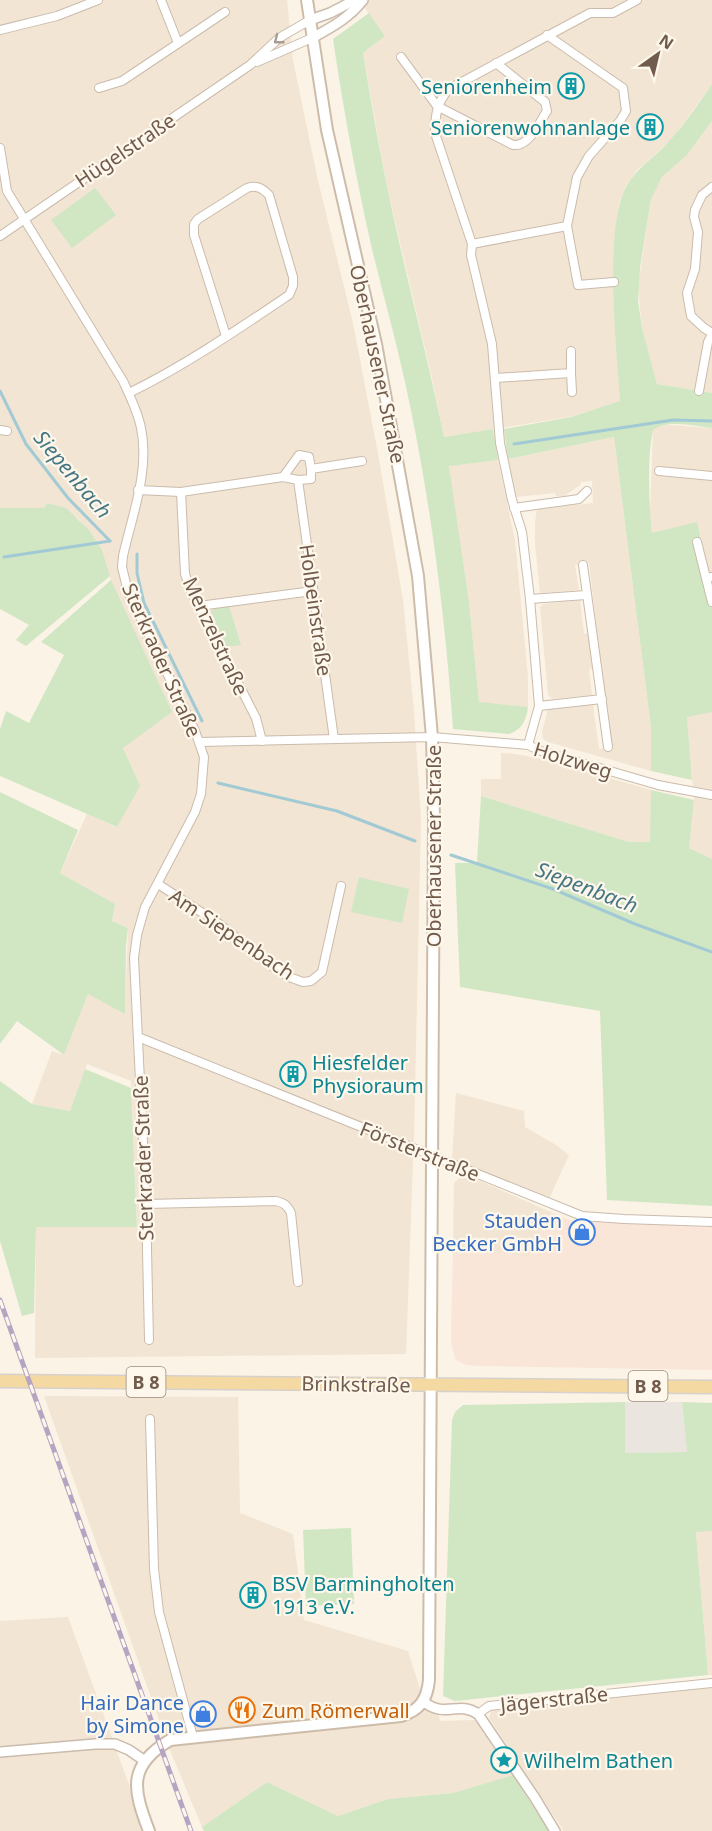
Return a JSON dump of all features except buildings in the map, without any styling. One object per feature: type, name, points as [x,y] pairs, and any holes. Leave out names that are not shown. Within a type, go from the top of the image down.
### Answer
[{"type":"main road","name":"Oberhausener Straße","points":[[308,0],[309,20],[327,130],[376,344],[418,576],[432,737],[434,819],[432,1385],[429,1680],[424,1702]]},
{"type":"main road","name":"Brinkstraße","points":[[0,1380],[712,1387]]},
{"type":"main road","points":[[149,1831],[139,1806],[137,1778],[145,1761],[155,1749],[170,1740],[401,1716],[416,1710],[424,1702]]},
{"type":"street","points":[[0,30],[57,16],[96,0]]},
{"type":"street","points":[[161,0],[178,43]]},
{"type":"street","name":"Hügelstraße","points":[[0,236],[250,65],[279,38],[309,20],[330,13],[355,0]]},
{"type":"street","name":"Hügelstraße","points":[[250,65],[340,23],[363,0]]},
{"type":"street","points":[[528,745],[539,705],[522,532],[514,508],[500,443],[492,344],[471,255],[472,244],[435,133],[437,106],[449,89],[547,35],[590,13],[612,13],[637,0]]},
{"type":"street","points":[[99,88],[122,81],[225,12]]},
{"type":"street","points":[[547,35],[623,88],[626,111],[589,156],[577,177],[567,226],[578,285],[614,282]]},
{"type":"street","points":[[401,57],[437,106],[513,145],[520,146],[526,142],[547,111],[545,102],[496,63]]},
{"type":"street","name":"Sterkrader Straße","points":[[0,148],[7,191],[134,404],[142,437],[143,465],[122,567],[128,592],[200,742],[204,757],[201,794],[195,812],[146,907],[137,935],[134,958],[146,1204],[148,1340]]},
{"type":"street","points":[[129,393],[155,380],[226,336],[289,295],[293,286],[293,277],[269,195],[262,188],[254,186],[247,188],[198,219],[194,224],[194,235],[226,336]]},
{"type":"street","points":[[699,391],[708,342],[712,333],[691,316],[687,293],[693,278],[696,260],[698,232],[694,217],[695,210],[702,195],[712,187]]},
{"type":"street","points":[[472,244],[567,226]]},
{"type":"street","points":[[571,351],[572,392]]},
{"type":"street","points":[[495,378],[571,373]]},
{"type":"street","points":[[138,490],[181,492],[283,477],[298,480],[311,479],[309,457],[299,455],[283,477]]},
{"type":"street","points":[[311,469],[362,461]]},
{"type":"street","points":[[659,471],[712,476]]},
{"type":"street","name":"Holbeinstraße","points":[[298,480],[334,739]]},
{"type":"street","points":[[514,508],[579,499],[587,491]]},
{"type":"street","name":"Menzelstraße","points":[[181,492],[185,574],[191,592],[256,718],[262,741]]},
{"type":"street","points":[[697,542],[709,577],[712,602]]},
{"type":"street","points":[[583,565],[608,747]]},
{"type":"street","points":[[198,606],[313,591]]},
{"type":"street","points":[[530,599],[586,595]]},
{"type":"street","points":[[539,705],[602,699]]},
{"type":"street","name":"Holzweg","points":[[200,742],[432,737],[528,745],[541,751],[658,785],[712,795]]},
{"type":"street","name":"Am Siepenbach","points":[[158,884],[218,923],[270,965],[303,982],[311,981],[322,972],[341,885]]},
{"type":"street","name":"Försterstraße","points":[[138,1037],[582,1216],[712,1222]]},
{"type":"street","points":[[146,1204],[276,1201],[283,1203],[291,1213],[298,1282]]},
{"type":"street","points":[[150,1419],[154,1569],[159,1612],[193,1737]]},
{"type":"street","name":"Jägerstraße","points":[[424,1702],[438,1711],[467,1708],[478,1714],[489,1706],[712,1683]]},
{"type":"street","points":[[478,1714],[555,1831]]},
{"type":"street","points":[[0,1752],[115,1744],[145,1761]]},
{"type":"shaded area","points":[[0,0],[287,0],[293,60],[318,181],[353,323],[379,459],[403,600],[414,712],[421,818],[414,1136],[406,1354],[35,1358],[36,1227],[137,1226],[131,1081],[87,1064],[70,1111],[32,1104],[52,1051],[64,1055],[88,994],[125,1013],[128,928],[112,921],[115,904],[60,873],[87,814],[116,827],[139,786],[123,748],[111,580],[102,550],[78,518],[47,503],[44,508],[0,508]]},
{"type":"shaded area","points":[[359,0],[712,0],[712,84],[671,140],[637,170],[625,187],[619,203],[615,234],[614,290],[620,402],[569,417],[444,437],[387,187],[363,53],[385,36]]},
{"type":"shaded area","points":[[712,121],[712,393],[657,384],[642,328],[638,287],[654,191],[662,177],[687,155]]},
{"type":"shaded area","points":[[658,426],[712,428],[712,859],[689,848],[694,800],[681,653],[652,533],[650,516],[653,430]]},
{"type":"shaded area","points":[[614,437],[651,728],[651,771],[543,739],[542,732],[548,709],[593,705],[599,749],[612,747],[602,667],[589,669],[592,695],[552,699],[548,695],[540,607],[543,604],[580,600],[584,634],[597,632],[589,563],[575,565],[579,590],[540,593],[535,544],[537,509],[593,503],[592,481],[581,482],[564,496],[556,496],[555,493],[516,497],[508,459]]},
{"type":"shaded area","points":[[498,460],[515,540],[528,677],[528,707],[479,703],[469,602],[450,478],[449,465]]},
{"type":"shaded area","points":[[501,753],[542,759],[651,790],[651,842],[629,842],[481,796],[481,779],[501,779]]},
{"type":"shaded area","points":[[456,1093],[524,1111],[525,1127],[569,1155],[549,1199],[452,1159]]},
{"type":"shaded area","points":[[464,1174],[551,1212],[529,1257],[453,1247],[454,1183]]},
{"type":"shaded area","name":"Stauden Becker GmbH","points":[[551,1212],[572,1221],[712,1227],[712,1370],[480,1366],[466,1365],[456,1360],[451,1337],[453,1247],[529,1257]]},
{"type":"shaded area","points":[[44,1396],[238,1397],[240,1513],[293,1534],[304,1620],[408,1651],[424,1702],[438,1711],[440,1721],[475,1720],[513,1775],[453,1793],[388,1799],[338,1816],[267,1782],[202,1827],[169,1748]]},
{"type":"shaded area","points":[[625,1402],[682,1402],[687,1452],[625,1453]]},
{"type":"shaded area","points":[[696,1531],[712,1531],[712,1675],[708,1675]]},
{"type":"shaded area","points":[[68,1617],[131,1790],[141,1831],[0,1831],[0,1621]]},
{"type":"shaded area","points":[[712,1686],[712,1831],[564,1831],[489,1718],[494,1709]]},
{"type":"green space","points":[[369,13],[385,36],[363,53],[375,122],[393,214],[444,437],[493,429],[498,460],[449,466],[469,602],[479,702],[528,707],[523,724],[518,730],[509,734],[453,729],[441,598],[422,468],[405,382],[360,194],[333,39]]},
{"type":"green space","points":[[712,84],[712,121],[687,155],[662,177],[651,199],[640,268],[638,301],[642,328],[657,384],[712,393],[712,428],[681,424],[666,425],[653,430],[649,467],[652,533],[697,522],[701,540],[694,541],[712,608],[712,712],[687,717],[692,780],[651,771],[651,728],[614,437],[508,459],[504,429],[571,417],[620,401],[613,258],[620,204],[631,178],[677,133]]},
{"type":"green space","points":[[95,188],[116,215],[72,248],[51,220]]},
{"type":"green space","points":[[47,503],[66,508],[89,530],[102,550],[110,576],[26,646],[16,640],[29,625],[0,609],[0,508],[44,508]]},
{"type":"green space","points":[[111,580],[172,712],[123,748],[140,786],[117,827],[0,776],[0,729],[6,711],[29,723],[64,655],[41,642]]},
{"type":"green space","points":[[229,606],[241,645],[226,647],[211,617],[211,612],[214,608]]},
{"type":"green space","points":[[651,790],[694,800],[689,848],[712,859],[712,1206],[607,1200],[600,1011],[460,987],[455,863],[477,863],[481,796],[629,842],[650,842]]},
{"type":"green space","points":[[0,792],[78,830],[60,873],[115,904],[112,921],[128,928],[125,1014],[88,994],[64,1055],[17,1021],[0,1044]]},
{"type":"green space","points":[[359,877],[409,889],[402,923],[351,912]]},
{"type":"green space","points":[[85,1069],[131,1088],[137,1227],[36,1227],[34,1313],[22,1316],[0,1241],[0,1081],[32,1104],[70,1111]]},
{"type":"green space","points":[[625,1402],[625,1453],[687,1452],[682,1402],[712,1403],[712,1531],[696,1532],[708,1675],[455,1701],[443,1696],[452,1420],[455,1412],[463,1405]]},
{"type":"green space","points":[[351,1528],[354,1604],[306,1606],[303,1530]]},
{"type":"green space","points":[[513,1775],[549,1831],[204,1831],[202,1827],[267,1782],[338,1816],[388,1799],[453,1793]]},
{"type":"waterway","name":"Siepenbach","points":[[0,391],[26,444],[68,498],[110,541]]},
{"type":"waterway","points":[[514,444],[673,420],[712,421]]},
{"type":"waterway","points":[[4,557],[110,541]]},
{"type":"waterway","name":"Siepenbach","points":[[137,554],[137,573],[144,603],[202,721]]},
{"type":"waterway","name":"Siepenbach","points":[[218,783],[337,811],[415,841]]},
{"type":"waterway","name":"Siepenbach","points":[[451,855],[553,889],[635,924],[712,952]]},
{"type":"railway","points":[[0,1300],[191,1831]]},
{"type":"place","name":"Seniorenheim","points":[[571,86]]},
{"type":"place","name":"Seniorenwohnanlage","points":[[650,127]]},
{"type":"place","name":"Hiesfelder Physioraum","points":[[293,1074]]},
{"type":"place","name":"Stauden Becker GmbH","points":[[582,1232]]},
{"type":"place","name":"BSV Barmingholten 1913 e.V.","points":[[253,1595]]},
{"type":"place","name":"Zum Römerwall","points":[[242,1710]]},
{"type":"place","name":"Hair Dance by Simone","points":[[203,1714]]},
{"type":"place","name":"Wilhelm Bathen","points":[[504,1760]]}]
